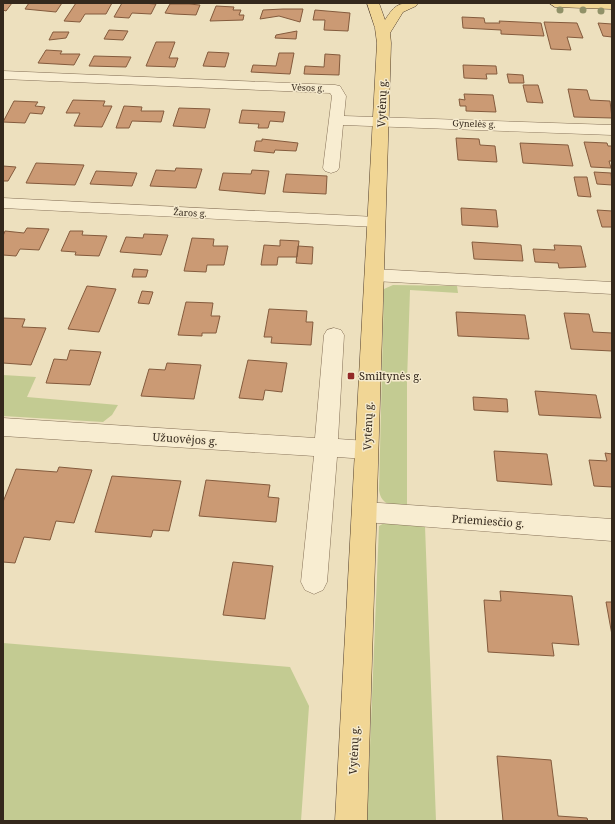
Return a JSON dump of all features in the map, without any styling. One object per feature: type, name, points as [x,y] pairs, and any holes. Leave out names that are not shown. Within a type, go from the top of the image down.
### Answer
[{"type":"main road","points":[[373,3],[388,3]]},
{"type":"main road","name":"Vytėnų g.","points":[[373,3],[379,23],[387,28]]},
{"type":"main road","name":"Vytėnų g.","points":[[351,821],[376,222],[388,3]]},
{"type":"main road","points":[[387,28],[398,9],[412,3]]},
{"type":"main road","points":[[555,3],[612,5]]},
{"type":"street","name":"Vėsos g.","points":[[3,75],[335,89],[339,96],[338,101],[3,89]]},
{"type":"street","points":[[30,90],[38,77]]},
{"type":"street","points":[[331,168],[338,101]]},
{"type":"street","name":"Gynelės g.","points":[[337,120],[612,130]]},
{"type":"street","name":"Žaros g.","points":[[3,203],[376,222]]},
{"type":"street","points":[[374,275],[612,288]]},
{"type":"street","points":[[314,582],[334,335]]},
{"type":"street","name":"Užuovėjos g.","points":[[3,427],[367,450]]},
{"type":"street","name":"Priemiesčio g.","points":[[365,512],[612,530]]},
{"type":"green space","points":[[393,285],[457,286],[458,293],[410,290],[407,381],[407,507],[385,502],[380,495],[379,490],[384,289]]},
{"type":"green space","points":[[3,375],[36,377],[27,397],[118,405],[112,415],[103,422],[3,416]]},
{"type":"green space","points":[[386,522],[425,526],[436,821],[367,821],[379,526]]},
{"type":"green space","points":[[3,643],[290,667],[309,706],[301,821],[3,821]]},
{"type":"building","points":[[3,3],[12,3],[6,11],[3,10]]},
{"type":"building","points":[[29,3],[62,3],[56,12],[25,9]]},
{"type":"building","points":[[76,3],[112,3],[106,14],[85,14],[80,22],[64,21]]},
{"type":"building","points":[[122,3],[156,4],[151,14],[132,13],[129,18],[114,17]]},
{"type":"building","points":[[170,4],[200,5],[196,15],[165,13]]},
{"type":"building","points":[[216,6],[234,7],[233,10],[241,10],[239,15],[244,15],[243,20],[210,21]]},
{"type":"building","points":[[303,9],[300,22],[279,16],[260,19],[263,10]]},
{"type":"building","points":[[315,10],[350,13],[348,31],[324,30],[325,20],[313,20]]},
{"type":"building","points":[[462,17],[484,18],[485,23],[500,23],[499,21],[541,23],[544,36],[501,34],[501,30],[463,28]]},
{"type":"building","points":[[544,22],[577,23],[583,38],[567,37],[571,50],[551,49]]},
{"type":"building","points":[[598,23],[612,24],[612,37],[603,36]]},
{"type":"building","points":[[109,30],[128,31],[123,40],[104,39]]},
{"type":"building","points":[[297,31],[296,39],[275,38],[276,35]]},
{"type":"building","points":[[53,32],[69,32],[66,38],[49,40]]},
{"type":"building","points":[[156,42],[175,42],[169,58],[178,58],[175,67],[146,66]]},
{"type":"building","points":[[46,50],[62,51],[60,54],[80,54],[74,65],[38,63]]},
{"type":"building","points":[[208,52],[229,53],[225,67],[203,66]]},
{"type":"building","points":[[279,53],[294,53],[290,74],[251,72],[253,65],[276,66]]},
{"type":"building","points":[[325,54],[340,55],[339,75],[304,74],[305,66],[324,67]]},
{"type":"building","points":[[94,56],[131,57],[126,67],[89,66]]},
{"type":"building","points":[[463,65],[496,66],[497,74],[486,74],[487,79],[464,78]]},
{"type":"building","points":[[507,74],[523,75],[524,83],[509,83]]},
{"type":"building","points":[[523,85],[538,85],[543,103],[527,102]]},
{"type":"building","points":[[568,89],[587,90],[590,100],[610,101],[612,118],[574,117]]},
{"type":"building","points":[[464,94],[493,95],[496,112],[466,111],[466,106],[460,106],[459,99],[465,100]]},
{"type":"building","points":[[73,100],[105,101],[103,106],[112,106],[102,127],[74,126],[80,113],[66,113]]},
{"type":"building","points":[[14,101],[38,102],[35,106],[45,107],[42,114],[30,113],[25,123],[3,122]]},
{"type":"building","points":[[124,106],[142,107],[141,111],[164,111],[161,122],[132,121],[129,128],[116,128]]},
{"type":"building","points":[[179,108],[210,109],[205,128],[173,126]]},
{"type":"building","points":[[242,110],[285,112],[283,122],[270,121],[268,128],[258,128],[259,124],[239,123]]},
{"type":"building","points":[[456,138],[479,139],[480,145],[495,146],[497,162],[458,160]]},
{"type":"building","points":[[262,139],[298,143],[296,151],[275,150],[274,153],[254,151],[256,141],[262,141]]},
{"type":"building","points":[[584,142],[607,143],[608,146],[612,146],[612,161],[609,161],[611,168],[591,167]]},
{"type":"building","points":[[520,143],[568,145],[573,166],[523,163]]},
{"type":"building","points":[[36,163],[84,165],[75,185],[26,183]]},
{"type":"building","points":[[3,166],[16,167],[8,181],[3,181]]},
{"type":"building","points":[[176,168],[202,169],[196,188],[150,186],[156,170],[175,171]]},
{"type":"building","points":[[252,170],[269,171],[265,194],[219,190],[223,173],[251,174]]},
{"type":"building","points":[[96,171],[137,173],[132,186],[90,184]]},
{"type":"building","points":[[594,172],[611,173],[612,185],[597,184]]},
{"type":"building","points":[[286,174],[327,176],[326,194],[283,192]]},
{"type":"building","points":[[574,177],[587,177],[591,197],[578,196]]},
{"type":"building","points":[[461,208],[496,210],[498,227],[462,225]]},
{"type":"building","points":[[597,210],[612,211],[612,227],[602,227]]},
{"type":"building","points":[[27,228],[49,229],[39,250],[20,249],[16,256],[3,255],[3,236],[5,231],[24,233]]},
{"type":"building","points":[[70,231],[83,231],[82,235],[107,236],[99,256],[75,255],[76,252],[61,251]]},
{"type":"building","points":[[144,234],[168,235],[161,255],[120,252],[126,237],[143,238]]},
{"type":"building","points":[[192,238],[214,239],[213,246],[228,246],[224,265],[207,265],[206,272],[184,271]]},
{"type":"building","points":[[280,240],[299,241],[297,257],[278,257],[277,265],[261,265],[264,245],[280,246]]},
{"type":"building","points":[[472,242],[521,245],[523,261],[474,259]]},
{"type":"building","points":[[554,245],[581,246],[586,267],[559,268],[558,263],[535,262],[533,249],[555,250]]},
{"type":"building","points":[[298,246],[313,247],[312,264],[296,263]]},
{"type":"building","points":[[134,269],[148,270],[146,277],[132,277]]},
{"type":"building","points":[[87,286],[116,289],[99,332],[68,329]]},
{"type":"building","points":[[142,291],[153,292],[149,304],[138,303]]},
{"type":"building","points":[[186,302],[213,303],[211,316],[220,316],[216,333],[202,333],[202,336],[178,335]]},
{"type":"building","points":[[269,309],[307,311],[306,322],[313,322],[311,345],[271,343],[272,337],[264,337]]},
{"type":"building","points":[[456,312],[525,315],[529,339],[458,336]]},
{"type":"building","points":[[564,313],[589,314],[593,332],[612,333],[612,351],[571,349]]},
{"type":"building","points":[[3,318],[25,319],[22,327],[46,328],[31,365],[3,363]]},
{"type":"building","points":[[70,350],[101,352],[90,385],[46,383],[54,359],[67,360]]},
{"type":"building","points":[[248,360],[287,363],[282,392],[265,390],[263,400],[239,398]]},
{"type":"building","points":[[167,363],[201,365],[194,399],[141,396],[149,369],[165,370]]},
{"type":"building","points":[[535,391],[596,395],[601,418],[539,415]]},
{"type":"building","points":[[473,397],[507,399],[508,412],[474,410]]},
{"type":"building","points":[[494,451],[547,454],[552,485],[497,481]]},
{"type":"building","points":[[605,453],[612,454],[612,487],[594,486],[589,460],[607,461]]},
{"type":"building","points":[[59,467],[92,470],[74,523],[56,521],[50,540],[24,537],[15,563],[3,562],[3,502],[16,469],[57,472]]},
{"type":"building","points":[[112,476],[181,481],[169,531],[153,530],[151,537],[95,532]]},
{"type":"building","points":[[206,480],[270,485],[268,497],[279,498],[276,522],[199,516]]},
{"type":"building","points":[[233,562],[273,566],[265,619],[223,615]]},
{"type":"building","points":[[500,591],[572,596],[579,645],[552,643],[554,656],[488,652],[484,600],[501,601]]},
{"type":"building","points":[[606,602],[612,602],[612,635]]},
{"type":"building","points":[[497,756],[551,760],[558,816],[587,818],[588,821],[503,821]]},
{"type":"place","name":"Smiltynės g.","points":[[351,376]]}]
